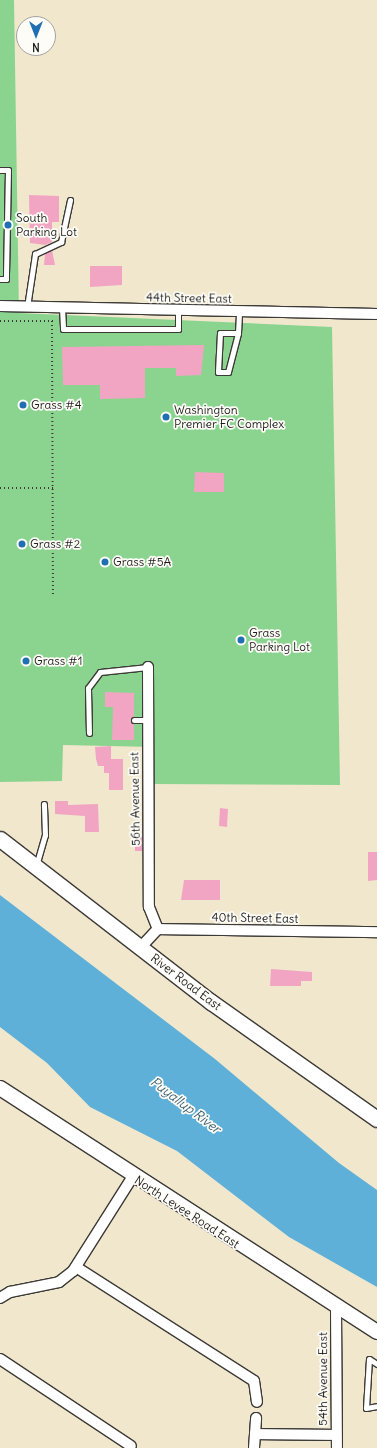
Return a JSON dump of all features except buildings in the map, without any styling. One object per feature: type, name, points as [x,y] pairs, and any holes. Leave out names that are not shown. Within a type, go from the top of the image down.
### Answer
[{"type":"main road","name":"River Road East","points":[[0,838],[140,948],[377,1119]]},
{"type":"street","name":"44th Street East","points":[[0,306],[178,311],[377,314]]},
{"type":"street","name":"56th Avenue East","points":[[148,667],[147,720],[149,907],[158,929]]},
{"type":"street","name":"40th Street East","points":[[158,929],[377,932]]},
{"type":"street","points":[[140,948],[158,929]]},
{"type":"street","name":"North Levee Road East","points":[[0,1088],[336,1309],[377,1332]]},
{"type":"street","points":[[0,1298],[10,1292],[59,1282],[76,1267],[133,1176]]},
{"type":"street","points":[[76,1267],[254,1381],[257,1402]]},
{"type":"street","name":"54th Avenue East","points":[[336,1309],[337,1448]]},
{"type":"street","points":[[0,1359],[131,1446]]},
{"type":"street","points":[[254,1448],[256,1418]]},
{"type":"street","points":[[255,1434],[336,1435]]},
{"type":"lane","points":[[0,170],[8,170],[6,279],[0,279]]},
{"type":"lane","points":[[27,307],[35,254],[61,242],[70,200]]},
{"type":"lane","points":[[62,308],[63,329],[178,329],[178,311]]},
{"type":"lane","points":[[238,333],[220,333],[218,372],[228,372],[238,333],[239,312]]},
{"type":"lane","points":[[89,733],[88,688],[100,672],[148,667]]},
{"type":"lane","points":[[134,720],[147,720]]},
{"type":"lane","points":[[36,867],[45,835],[44,804]]},
{"type":"lane","points":[[377,1364],[369,1359],[366,1408],[377,1406]]},
{"type":"path","points":[[0,321],[62,321]]},
{"type":"path","points":[[52,321],[53,597]]},
{"type":"path","points":[[0,488],[53,488]]},
{"type":"green space","name":"Washington Premier FC Complex","points":[[0,0],[14,0],[19,313],[332,327],[340,785],[153,784],[154,747],[63,745],[62,781],[0,782]]},
{"type":"water","name":"Puyallup River","points":[[0,895],[215,1059],[339,1163],[377,1190],[377,1287],[289,1237],[177,1151],[90,1107],[47,1063],[0,1027]]},
{"type":"place","name":"South Parking Lot","points":[[8,225]]},
{"type":"place","name":"Grass #4","points":[[23,405]]},
{"type":"place","name":"Washington Premier FC Complex","points":[[166,417]]},
{"type":"place","name":"Grass #2","points":[[22,544]]},
{"type":"place","name":"Grass #5A","points":[[105,562]]},
{"type":"place","name":"Grass Parking Lot","points":[[241,640]]},
{"type":"place","name":"Grass #1","points":[[26,661]]}]
